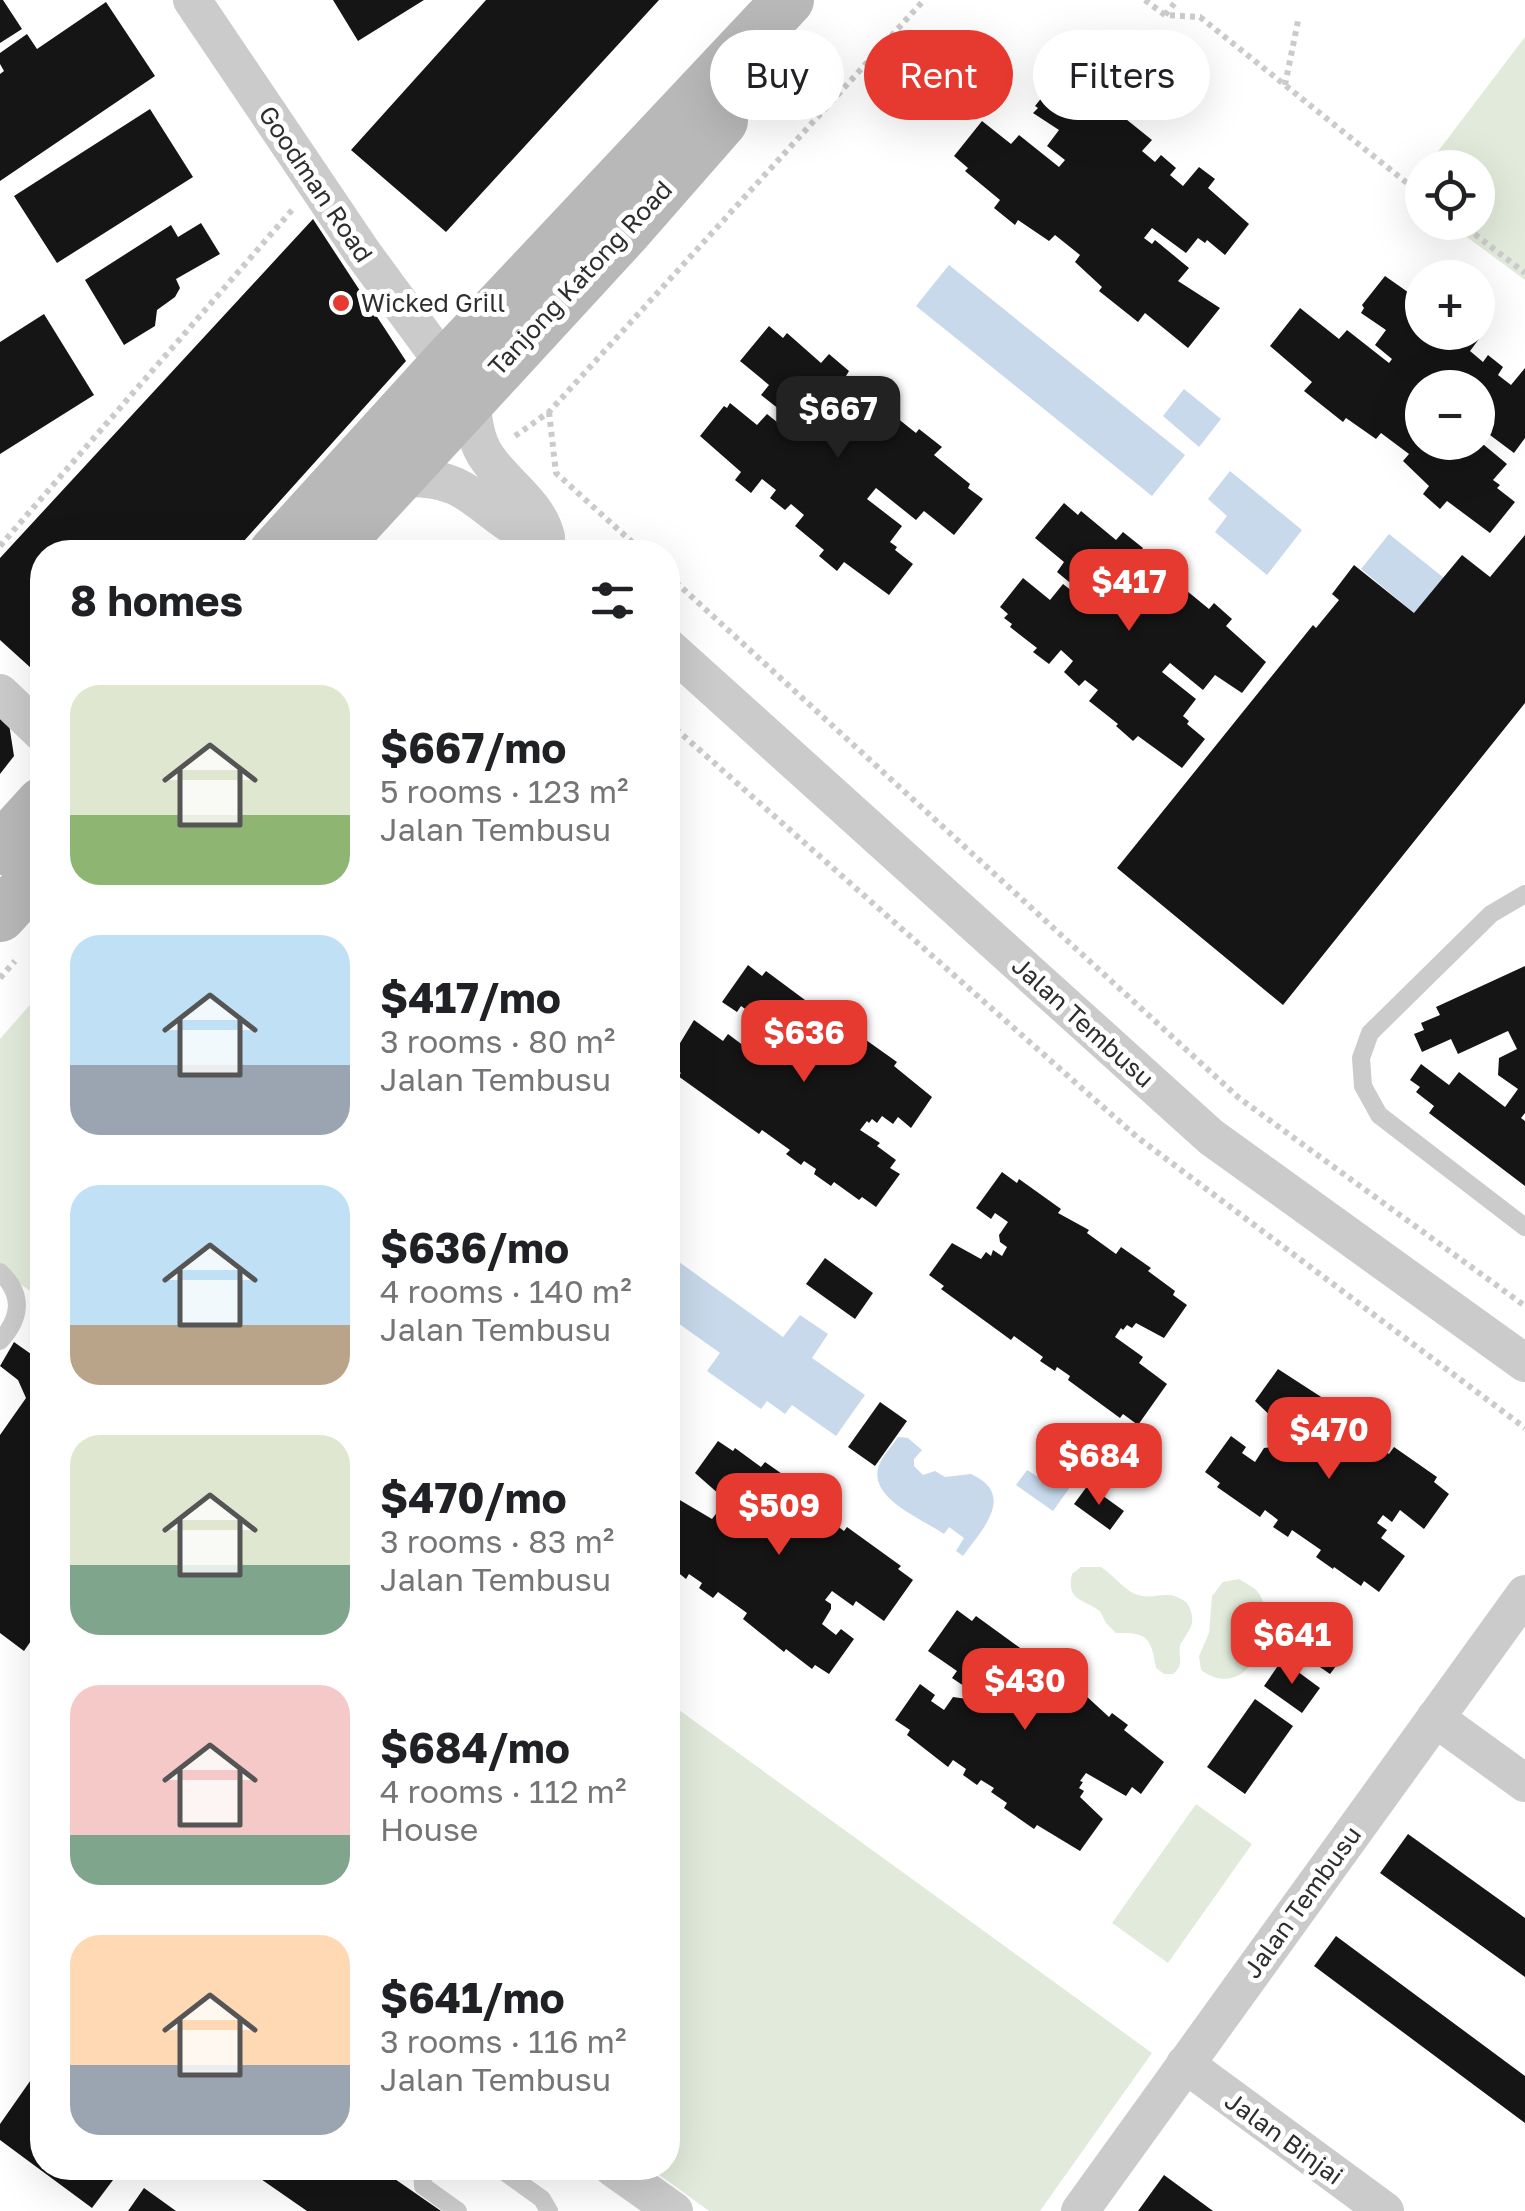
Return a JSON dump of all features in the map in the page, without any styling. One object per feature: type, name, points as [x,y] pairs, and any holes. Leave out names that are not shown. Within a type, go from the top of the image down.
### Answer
[{"type":"main road","name":"Tanjong Katong Road","points":[[341,540],[398,478],[458,381],[788,0]]},
{"type":"main road","name":"Tanjong Katong Road","points":[[288,540],[623,234],[827,0]]},
{"type":"main road","points":[[0,849],[30,816]]},
{"type":"main road","points":[[0,916],[30,883]]},
{"type":"street","name":"Goodman Road","points":[[192,0],[362,252],[458,381]]},
{"type":"street","points":[[458,381],[485,457],[530,505],[551,540]]},
{"type":"street","points":[[398,478],[432,479],[456,487],[515,530],[541,540]]},
{"type":"street","name":"Jalan Tembusu","points":[[680,658],[1211,1137],[1525,1363]]},
{"type":"street","points":[[0,693],[30,722]]},
{"type":"street","name":"Jalan Tembusu","points":[[1080,2211],[1525,1594]]},
{"type":"street","points":[[1435,1718],[1525,1783]]},
{"type":"street","name":"Jalan Binjai","points":[[1185,2064],[1384,2211]]},
{"type":"street","points":[[630,2180],[674,2211]]},
{"type":"lane","points":[[1525,894],[1491,914],[1397,1006],[1370,1033],[1361,1058],[1363,1086],[1379,1116],[1525,1227]]},
{"type":"lane","points":[[0,1272],[12,1283],[19,1304],[14,1326],[0,1342]]},
{"type":"lane","points":[[423,2180],[424,2186],[458,2211]]},
{"type":"lane","points":[[516,2180],[542,2199],[549,2211]]},
{"type":"path","points":[[485,457],[550,412],[924,0]]},
{"type":"path","points":[[1145,0],[1165,15],[1200,16],[1405,181]]},
{"type":"path","points":[[1165,15],[1177,0]]},
{"type":"path","points":[[1285,85],[1298,21]]},
{"type":"path","points":[[0,546],[302,198]]},
{"type":"path","points":[[1482,240],[1525,273]]},
{"type":"path","points":[[550,412],[556,473],[630,540]]},
{"type":"path","points":[[680,586],[1238,1098],[1525,1306]]},
{"type":"green space","points":[[1525,37],[1525,280],[1471,240],[1495,240],[1495,150],[1439,150]]},
{"type":"green space","points":[[30,1005],[30,1291],[0,1270],[0,1039]]},
{"type":"green space","points":[[1081,1567],[1101,1567],[1140,1596],[1173,1596],[1187,1603],[1191,1625],[1180,1645],[1180,1664],[1173,1674],[1156,1668],[1146,1639],[1116,1633],[1100,1611],[1074,1594],[1072,1574]]},
{"type":"green space","points":[[1239,1579],[1258,1592],[1264,1607],[1263,1641],[1246,1670],[1233,1678],[1218,1678],[1201,1670],[1199,1656],[1209,1633],[1212,1596],[1223,1582]]},
{"type":"green space","points":[[680,1711],[1152,2053],[1040,2211],[709,2211],[666,2180],[680,2180]]},
{"type":"green space","points":[[1196,1804],[1252,1844],[1168,1963],[1112,1923]]},
{"type":"water","points":[[949,265],[1185,455],[1152,496],[916,306]]},
{"type":"water","points":[[1184,389],[1221,419],[1199,447],[1163,416]]},
{"type":"water","points":[[1230,471],[1302,530],[1267,575],[1215,532],[1227,516],[1208,499]]},
{"type":"water","points":[[1389,534],[1454,586],[1425,622],[1361,569]]},
{"type":"water","points":[[680,1263],[783,1337],[800,1315],[828,1334],[812,1358],[865,1395],[836,1436],[792,1405],[785,1414],[767,1401],[761,1409],[707,1371],[720,1353],[680,1325]]},
{"type":"water","points":[[898,1437],[908,1438],[922,1450],[914,1459],[914,1466],[923,1475],[935,1471],[945,1477],[971,1474],[992,1492],[991,1514],[963,1556],[956,1551],[964,1538],[949,1527],[944,1534],[910,1514],[880,1486],[880,1463]]},
{"type":"water","points":[[1069,1443],[1098,1463],[1085,1480],[1078,1476],[1053,1511],[1016,1485],[1027,1470],[1043,1480]]},
{"type":"building","points":[[0,0],[22,29],[0,43]]},
{"type":"building","points":[[333,0],[424,0],[358,41]]},
{"type":"building","points":[[486,0],[659,0],[446,232],[351,150]]},
{"type":"building","points":[[106,2],[155,76],[0,181],[0,74],[4,71],[0,53],[27,34],[37,49]]},
{"type":"building","points":[[150,109],[193,177],[57,263],[14,196]]},
{"type":"building","points":[[1044,120],[1127,120],[1152,140],[1142,151],[1155,162],[1161,155],[1176,168],[1170,175],[1183,186],[1199,167],[1215,179],[1208,188],[1249,224],[1225,255],[1207,240],[1205,243],[1198,238],[1186,253],[1152,228],[1144,238],[1152,244],[1155,240],[1189,268],[1178,281],[1220,308],[1188,348],[1145,313],[1138,322],[1099,291],[1102,287],[1075,262],[1080,255],[1055,235],[1049,241],[1018,220],[1015,225],[994,208],[1000,200],[965,171],[968,168],[954,156],[982,121],[1011,144],[1019,135],[1059,167],[1065,160],[1047,146],[1059,130]]},
{"type":"building","points":[[313,219],[406,361],[245,540],[30,540],[30,667],[0,640],[0,558]]},
{"type":"building","points":[[201,223],[220,254],[176,279],[180,288],[175,297],[157,310],[155,326],[124,345],[85,280],[171,225],[178,237]]},
{"type":"building","points":[[1385,276],[1405,290],[1405,350],[1471,350],[1483,362],[1488,355],[1503,367],[1498,375],[1511,385],[1525,368],[1525,438],[1514,453],[1495,439],[1495,370],[1405,370],[1405,451],[1381,433],[1376,439],[1346,418],[1343,422],[1304,391],[1312,382],[1270,346],[1300,308],[1339,339],[1347,330],[1389,363],[1392,359],[1375,345],[1386,330],[1361,313],[1362,305]]},
{"type":"building","points":[[44,314],[94,395],[0,454],[0,342]]},
{"type":"building","points":[[769,326],[783,338],[787,333],[821,363],[829,354],[849,371],[846,376],[872,402],[866,408],[880,419],[887,410],[916,433],[919,429],[942,447],[934,455],[983,499],[954,535],[924,511],[916,520],[876,488],[867,499],[902,526],[890,542],[913,564],[889,595],[844,562],[837,571],[819,556],[824,550],[795,526],[804,515],[791,504],[785,510],[770,498],[776,490],[762,479],[751,493],[735,480],[741,472],[700,436],[730,403],[757,425],[767,414],[782,426],[789,417],[761,395],[769,385],[740,361]]},
{"type":"building","points":[[1495,454],[1507,464],[1493,480],[1515,502],[1490,533],[1447,501],[1440,509],[1423,494],[1429,486],[1403,461],[1495,460]]},
{"type":"building","points":[[1064,503],[1078,515],[1081,511],[1116,540],[1123,532],[1143,548],[1139,553],[1166,578],[1160,585],[1173,596],[1181,586],[1209,609],[1214,603],[1232,619],[1226,626],[1266,662],[1242,693],[1215,675],[1203,690],[1170,663],[1162,672],[1196,699],[1183,716],[1205,739],[1182,768],[1138,736],[1133,741],[1089,701],[1098,690],[1085,680],[1079,686],[1064,672],[1073,661],[1061,650],[1049,664],[1033,652],[1037,648],[1004,618],[1008,614],[1000,607],[1023,578],[1050,600],[1063,584],[1081,598],[1085,595],[1057,572],[1064,562],[1035,538]]},
{"type":"building","points":[[1525,535],[1525,703],[1283,1005],[1117,868],[1313,625],[1316,628],[1339,600],[1332,594],[1354,565],[1414,613],[1462,555],[1490,577]]},
{"type":"building","points":[[0,716],[9,724],[14,756],[0,774]]},
{"type":"building","points":[[748,965],[762,976],[766,971],[809,1003],[806,1007],[820,1016],[823,1012],[836,1022],[833,1026],[863,1044],[866,1040],[897,1062],[894,1066],[932,1097],[911,1128],[898,1117],[893,1124],[882,1116],[877,1123],[867,1121],[860,1130],[896,1160],[890,1168],[900,1174],[876,1207],[834,1182],[831,1186],[814,1174],[816,1169],[804,1161],[801,1165],[786,1154],[790,1150],[762,1130],[759,1134],[680,1077],[680,1043],[694,1020],[723,1041],[728,1034],[748,1049],[754,1041],[746,1036],[745,1029],[754,1015],[741,1006],[737,1012],[722,1002]]},
{"type":"building","points":[[1525,966],[1525,1113],[1521,1118],[1525,1121],[1525,1186],[1429,1113],[1434,1106],[1416,1092],[1420,1087],[1410,1080],[1421,1064],[1449,1085],[1459,1072],[1505,1107],[1518,1089],[1498,1075],[1499,1058],[1517,1049],[1508,1031],[1458,1054],[1451,1039],[1422,1052],[1414,1034],[1424,1030],[1421,1023],[1440,1015],[1436,1007]]},
{"type":"building","points":[[1002,1172],[1017,1183],[1019,1179],[1061,1209],[1058,1213],[1089,1230],[1087,1233],[1116,1254],[1121,1247],[1151,1268],[1148,1271],[1187,1305],[1164,1338],[1136,1323],[1132,1328],[1121,1328],[1115,1337],[1143,1357],[1139,1363],[1167,1384],[1138,1425],[1123,1414],[1120,1418],[1068,1380],[1070,1376],[1057,1367],[1055,1371],[1040,1361],[1043,1357],[1014,1336],[1011,1340],[941,1289],[944,1286],[929,1275],[952,1243],[981,1259],[986,1252],[991,1256],[993,1250],[1002,1256],[1007,1247],[1000,1242],[999,1235],[1008,1222],[995,1213],[991,1219],[976,1208]]},
{"type":"building","points":[[825,1258],[873,1293],[855,1319],[806,1284]]},
{"type":"building","points":[[14,1342],[30,1353],[30,1642],[24,1651],[0,1633],[0,1435],[26,1398],[18,1380],[0,1366]]},
{"type":"building","points":[[1278,1369],[1366,1426],[1364,1430],[1379,1441],[1376,1445],[1389,1454],[1394,1447],[1437,1477],[1434,1482],[1449,1494],[1424,1529],[1400,1510],[1392,1522],[1383,1515],[1377,1523],[1387,1530],[1381,1538],[1405,1556],[1379,1592],[1364,1581],[1361,1586],[1333,1569],[1316,1557],[1321,1550],[1292,1530],[1288,1537],[1273,1527],[1278,1520],[1265,1510],[1260,1517],[1217,1487],[1220,1483],[1205,1472],[1231,1436],[1246,1447],[1242,1453],[1255,1462],[1264,1448],[1272,1447],[1277,1452],[1283,1444],[1277,1439],[1280,1425],[1255,1401]]},
{"type":"building","points":[[880,1402],[907,1421],[875,1466],[848,1447]]},
{"type":"building","points":[[718,1441],[761,1467],[765,1462],[795,1483],[792,1488],[806,1498],[804,1502],[835,1519],[832,1522],[844,1531],[847,1527],[901,1566],[898,1569],[913,1580],[884,1621],[856,1601],[853,1606],[832,1591],[825,1600],[831,1609],[822,1624],[836,1635],[841,1629],[854,1639],[829,1674],[815,1665],[812,1669],[743,1619],[747,1613],[718,1592],[713,1598],[699,1588],[702,1583],[689,1574],[686,1579],[680,1574],[680,1500],[712,1519],[722,1506],[716,1501],[720,1495],[695,1473]]},
{"type":"building","points":[[1088,1485],[1124,1511],[1110,1530],[1074,1504]]},
{"type":"building","points":[[957,1610],[972,1621],[976,1616],[1056,1674],[1052,1679],[1081,1699],[1084,1694],[1109,1717],[1112,1713],[1128,1725],[1124,1730],[1164,1762],[1141,1794],[1132,1787],[1126,1796],[1086,1773],[1080,1781],[1083,1782],[1079,1788],[1084,1791],[1080,1797],[1103,1819],[1080,1851],[1037,1825],[1034,1829],[1004,1808],[1007,1803],[991,1792],[994,1788],[981,1780],[977,1785],[963,1775],[966,1769],[953,1760],[948,1767],[907,1735],[910,1730],[895,1720],[920,1684],[935,1695],[931,1701],[944,1710],[953,1697],[967,1699],[973,1692],[952,1678],[957,1671],[928,1651]]},
{"type":"building","points":[[1312,1618],[1351,1646],[1330,1674],[1291,1647]]},
{"type":"building","points":[[1282,1660],[1320,1688],[1302,1713],[1264,1686]]},
{"type":"building","points":[[1255,1699],[1293,1726],[1245,1794],[1207,1767]]},
{"type":"building","points":[[1408,1834],[1525,1918],[1525,1977],[1380,1873]]},
{"type":"building","points":[[1336,1936],[1525,2076],[1525,2123],[1314,1966]]},
{"type":"building","points":[[30,2081],[30,2162],[0,2140],[0,2124]]},
{"type":"building","points":[[1164,2175],[1213,2211],[1138,2211]]},
{"type":"building","points":[[54,2180],[113,2180],[92,2208]]},
{"type":"building","points":[[262,2180],[396,2180],[441,2211],[307,2211]]},
{"type":"building","points":[[144,2188],[176,2211],[128,2211]]},
{"type":"place","name":"Wicked Grill","points":[[341,303]]}]
